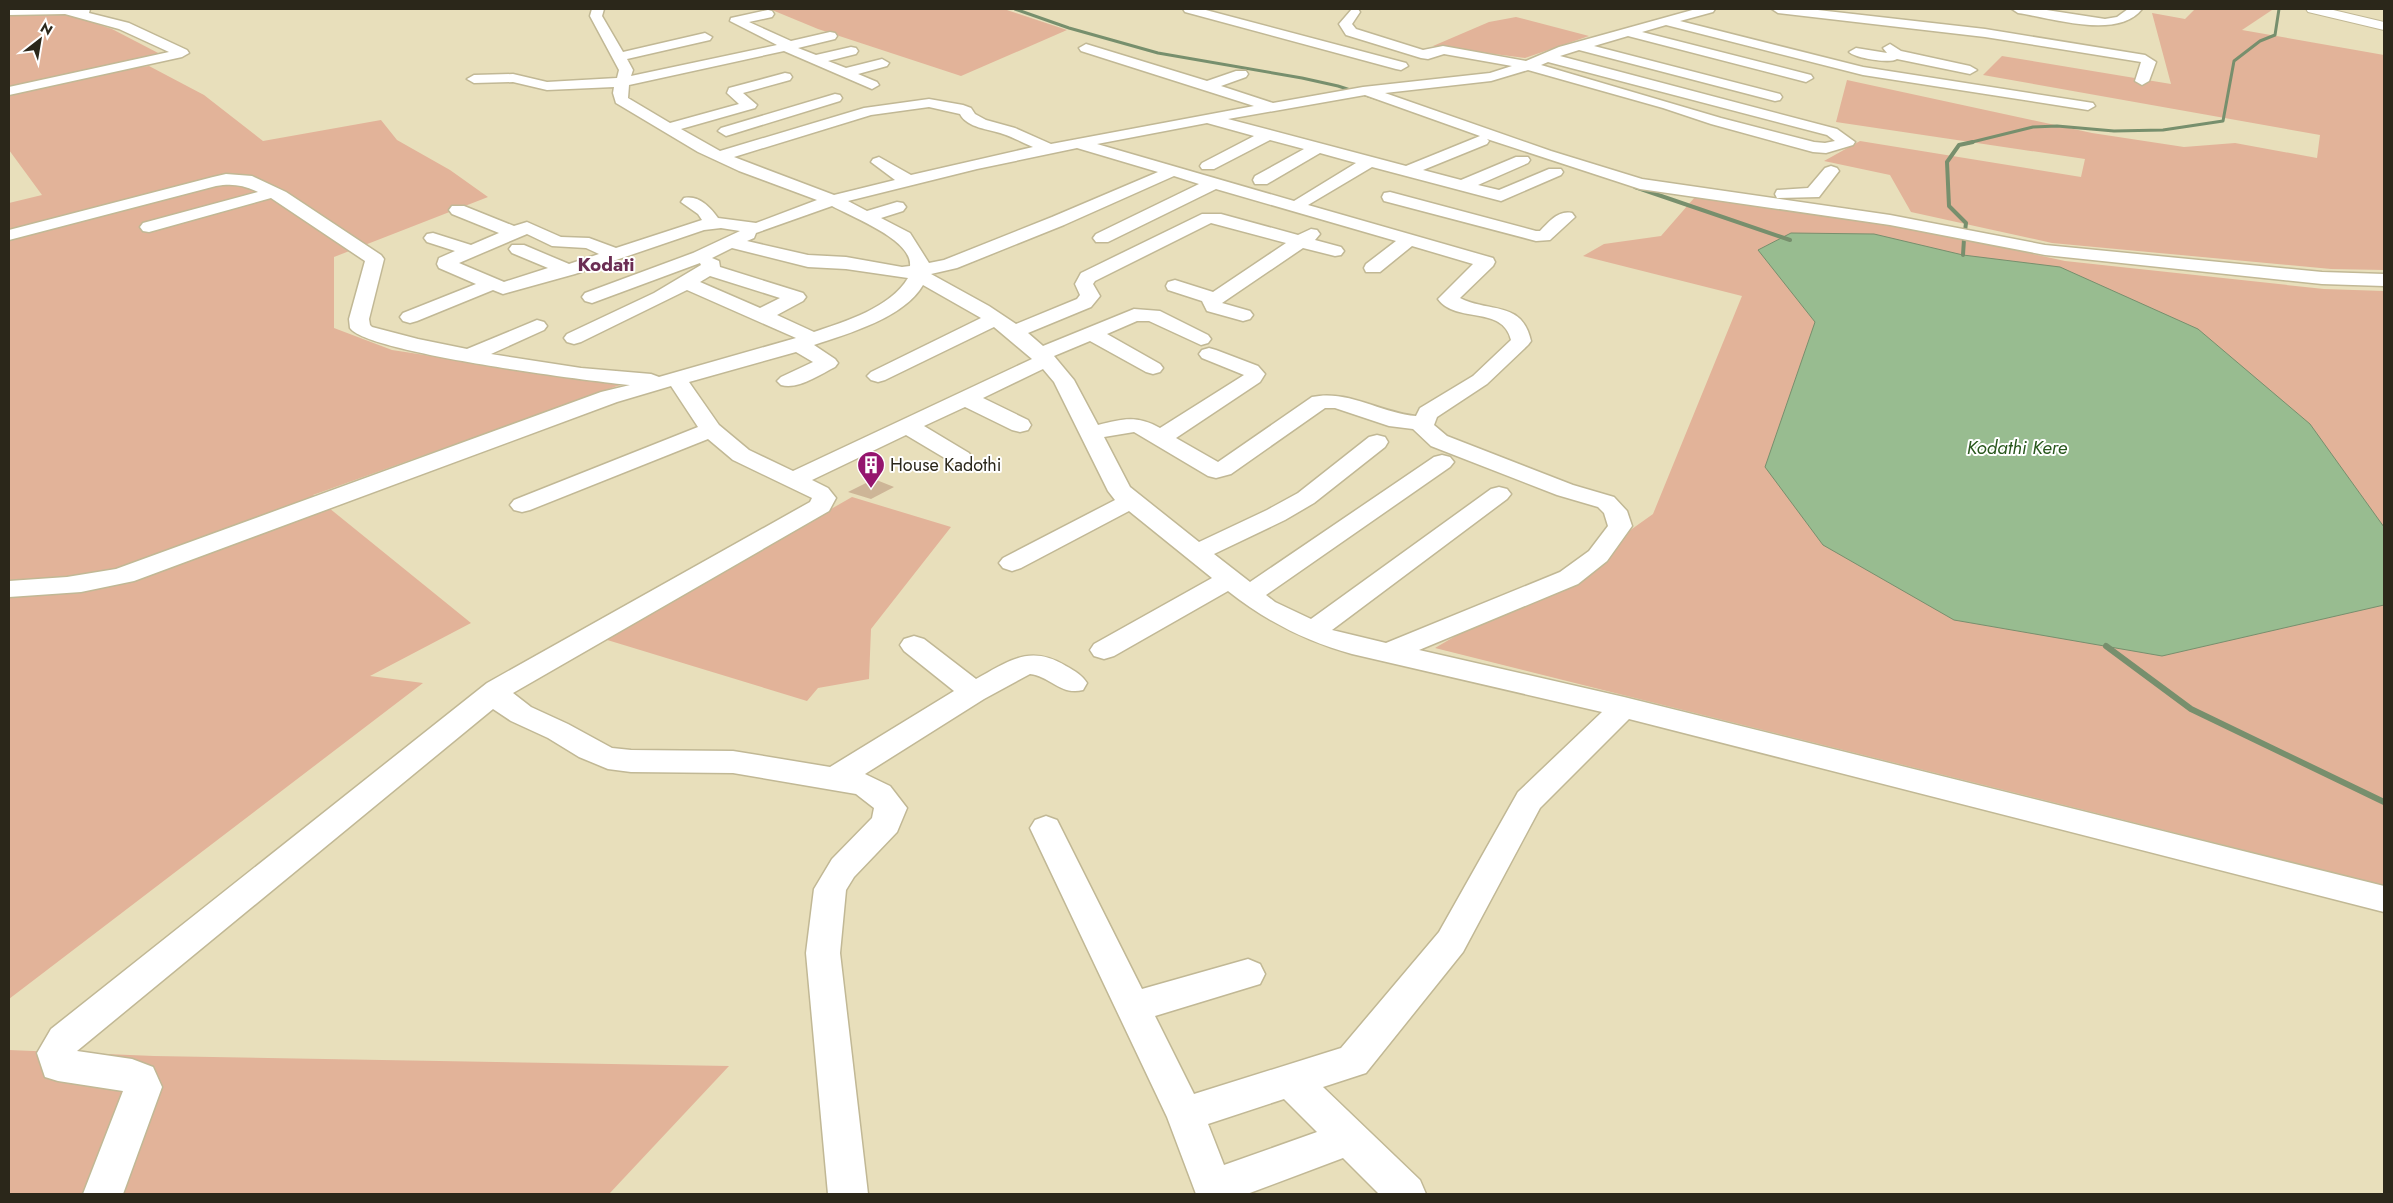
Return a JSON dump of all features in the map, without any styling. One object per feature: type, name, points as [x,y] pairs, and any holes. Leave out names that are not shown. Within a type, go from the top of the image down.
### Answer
[{"type":"main road","points":[[2313,9],[2384,26]]},
{"type":"main road","points":[[2331,9],[2384,22]]},
{"type":"street","points":[[14,10],[68,11],[113,9]]},
{"type":"street","points":[[9,589],[79,585],[100,582],[124,575],[609,397],[806,342],[880,312],[899,300],[911,289],[919,273],[920,261],[904,237],[833,200],[745,168],[719,156],[687,140],[621,100],[620,93],[626,70],[596,16],[598,9]]},
{"type":"street","points":[[1190,9],[1417,70],[1448,83]]},
{"type":"street","points":[[1764,9],[1850,31]]},
{"type":"street","points":[[1778,9],[1985,33],[2034,46],[2088,57],[2149,61],[2142,81]]},
{"type":"street","points":[[2018,9],[2095,23],[2116,22],[2131,12]]},
{"type":"street","points":[[2094,9],[2131,12]]},
{"type":"street","points":[[9,91],[182,53],[124,26],[68,11]]},
{"type":"street","points":[[1354,12],[1345,24],[1351,32],[1408,52],[1428,55],[1442,50],[1527,65],[1668,105],[1716,121],[1813,147],[1826,148],[1847,142],[1832,132],[1546,57]]},
{"type":"street","points":[[768,14],[736,21],[814,60],[872,85]]},
{"type":"street","points":[[615,254],[588,243],[558,242],[527,227],[515,240],[469,250],[448,259],[446,264],[503,288],[544,275],[568,270],[712,222],[753,228],[833,200],[908,181],[1078,143],[1363,91],[1491,78],[1578,46],[1688,16],[1864,71],[2088,106]]},
{"type":"street","points":[[1628,32],[1806,78]]},
{"type":"street","points":[[1978,45],[1985,33]]},
{"type":"street","points":[[474,79],[513,78],[546,86],[624,82],[739,58],[830,36]]},
{"type":"street","points":[[619,56],[656,42],[705,37]]},
{"type":"street","points":[[1842,49],[1887,58],[1891,44],[1971,70]]},
{"type":"street","points":[[1578,46],[1774,97]]},
{"type":"street","points":[[1086,48],[1271,107]]},
{"type":"street","points":[[814,60],[852,50]]},
{"type":"street","points":[[668,128],[750,105],[734,93],[734,91],[789,79],[739,58]]},
{"type":"street","points":[[844,73],[882,63]]},
{"type":"street","points":[[1168,74],[1192,65]]},
{"type":"street","points":[[1207,86],[1241,74]]},
{"type":"street","points":[[1363,91],[1618,178],[1674,189],[1890,220],[2046,250],[2322,278],[2384,280]]},
{"type":"street","points":[[687,140],[700,138],[835,98]]},
{"type":"street","points":[[719,156],[878,109],[955,101],[975,120],[1050,149]]},
{"type":"street","points":[[1207,118],[1268,136],[1500,196]]},
{"type":"street","points":[[1208,166],[1268,136]]},
{"type":"street","points":[[1481,141],[1413,174],[1383,202],[1469,218],[1540,236],[1544,236],[1566,216]]},
{"type":"street","points":[[1078,143],[1409,240],[1484,260],[1486,262],[1485,265],[1448,299],[1494,313],[1513,322],[1521,330],[1521,341],[1487,373],[1428,413],[1422,423]]},
{"type":"street","points":[[1261,180],[1316,148]]},
{"type":"street","points":[[1462,186],[1522,160]]},
{"type":"street","points":[[879,162],[908,181]]},
{"type":"street","points":[[1302,201],[1369,162]]},
{"type":"street","points":[[1618,178],[1669,181],[1792,195],[1813,193],[1831,170]]},
{"type":"street","points":[[733,243],[808,261],[846,263],[919,273],[950,264],[1040,228],[1173,171]]},
{"type":"street","points":[[1469,218],[1500,196],[1555,172]]},
{"type":"street","points":[[9,235],[226,179],[246,180],[272,193],[374,259],[359,319],[360,328],[374,335],[469,356],[581,374],[668,379],[711,430],[741,455],[820,493],[824,498],[820,506],[497,690],[64,1040],[55,1053],[58,1065],[132,1076],[140,1079],[143,1086],[102,1194]]},
{"type":"street","points":[[1102,238],[1214,183]]},
{"type":"street","points":[[149,227],[272,193]]},
{"type":"street","points":[[690,202],[704,210],[712,222]]},
{"type":"street","points":[[866,217],[897,207]]},
{"type":"street","points":[[458,210],[568,270]]},
{"type":"street","points":[[878,376],[1004,326],[1084,303],[1090,296],[1084,284],[1088,277],[1208,218],[1221,219],[1335,251]]},
{"type":"street","points":[[1242,316],[1214,307],[1211,302],[1334,218]]},
{"type":"street","points":[[574,338],[632,312],[686,283],[704,263],[746,236],[753,228]]},
{"type":"street","points":[[433,238],[469,250]]},
{"type":"street","points":[[1373,268],[1409,240]]},
{"type":"street","points":[[809,250],[835,257],[846,263]]},
{"type":"street","points":[[592,297],[704,263],[796,297],[762,316]]},
{"type":"street","points":[[919,273],[1004,326],[1043,357],[1063,380],[1120,491],[1266,608],[1312,631],[1352,645],[1390,652],[1624,707],[2384,899]]},
{"type":"street","points":[[517,302],[579,278],[588,277],[630,284]]},
{"type":"street","points":[[686,283],[762,316],[806,342],[828,364],[788,381]]},
{"type":"street","points":[[410,317],[492,284]]},
{"type":"street","points":[[1175,286],[1216,299]]},
{"type":"street","points":[[791,480],[907,426],[1043,357],[1134,315],[1153,315],[1205,347],[1251,370],[1255,374],[1253,378],[1160,438]]},
{"type":"street","points":[[469,356],[537,326]]},
{"type":"street","points":[[1092,334],[1153,368]]},
{"type":"street","points":[[965,398],[1020,425]]},
{"type":"street","points":[[1090,433],[1128,425],[1139,426],[1216,471],[1223,469],[1320,402],[1337,402],[1397,421],[1422,423]]},
{"type":"street","points":[[1390,652],[1569,578],[1598,556],[1620,526],[1615,511],[1606,502],[1565,490],[1439,441],[1428,433],[1422,423]]},
{"type":"street","points":[[907,426],[961,458]]},
{"type":"street","points":[[522,505],[711,430]]},
{"type":"street","points":[[1196,553],[1276,515],[1306,498],[1377,442]]},
{"type":"street","points":[[1104,650],[1239,587],[1442,462]]},
{"type":"street","points":[[1312,631],[1499,494]]},
{"type":"street","points":[[1012,562],[1131,501]]},
{"type":"street","points":[[914,645],[974,692]]},
{"type":"street","points":[[834,779],[974,692],[1026,664],[1045,666],[1073,683]]},
{"type":"street","points":[[497,690],[502,701],[521,714],[558,731],[589,750],[608,758],[631,761],[733,762],[864,784],[883,796],[891,808],[886,824],[843,868],[830,890],[823,953],[848,1194]]},
{"type":"street","points":[[1185,1114],[1292,1082],[1353,1061],[1451,942],[1529,800],[1624,707]]},
{"type":"street","points":[[1046,828],[1185,1114],[1214,1191],[1349,1138]]},
{"type":"street","points":[[1133,1007],[1248,974]]},
{"type":"street","points":[[1292,1082],[1406,1194]]},
{"type":"shaded area","points":[[1004,9],[1067,30],[961,76],[818,29],[772,10]]},
{"type":"shaded area","points":[[2195,9],[2272,10],[2242,30],[2384,55],[2384,270],[2331,269],[2052,243],[1911,212],[1890,175],[1824,161],[1860,141],[2081,177],[2085,159],[1836,122],[1847,80],[2092,133],[2184,147],[2235,143],[2317,158],[2320,135],[1983,75],[2002,56],[2171,84],[2152,13],[2185,19]]},
{"type":"shaded area","points":[[9,15],[70,15],[112,29],[162,55],[9,87]]},
{"type":"shaded area","points":[[1516,17],[1589,36],[1525,58],[1433,46],[1489,22]]},
{"type":"shaded area","points":[[149,66],[204,95],[263,141],[381,120],[397,140],[450,170],[488,197],[334,257],[334,328],[392,350],[620,385],[313,495],[471,623],[370,676],[423,683],[9,999],[9,203],[42,195],[9,150],[9,94],[100,72]]},
{"type":"shaded area","points":[[1695,197],[1927,231],[2065,261],[2324,289],[2384,291],[2384,885],[1435,648],[1601,551],[1653,514],[1742,296],[1583,256],[1604,244],[1661,236]]},
{"type":"shaded area","points":[[852,497],[951,527],[871,629],[869,679],[818,688],[807,701],[604,639]]},
{"type":"shaded area","points":[[9,1050],[154,1056],[729,1066],[609,1194],[9,1194]]},
{"type":"water","name":"Kodathi Kere","points":[[1791,233],[1874,234],[1963,255],[2060,267],[2198,329],[2310,424],[2384,527],[2384,605],[2162,656],[1954,620],[1823,545],[1765,467],[1815,322],[1758,250]]},
{"type":"building","name":"House Kadothi","points":[[874,479],[894,487],[871,499],[848,492]]},
{"type":"waterway","points":[[1015,9],[1069,28],[1158,53],[1302,78],[1338,86],[1381,100]]},
{"type":"waterway","points":[[1968,143],[2033,127],[2057,126],[2114,131],[2163,130],[2223,121],[2234,61],[2260,41],[2275,35],[2279,9]]},
{"type":"waterway","points":[[1965,231],[1966,223],[1949,206],[1947,162],[1959,145],[1973,142]]},
{"type":"waterway","points":[[1635,187],[1790,240]]},
{"type":"waterway","points":[[1963,255],[1964,239]]},
{"type":"waterway","points":[[2106,646],[2191,709],[2384,802]]},
{"type":"place","name":"House Kadothi","points":[[871,489]]},
{"type":"district","name":"Kodati","points":[[606,264]]}]
